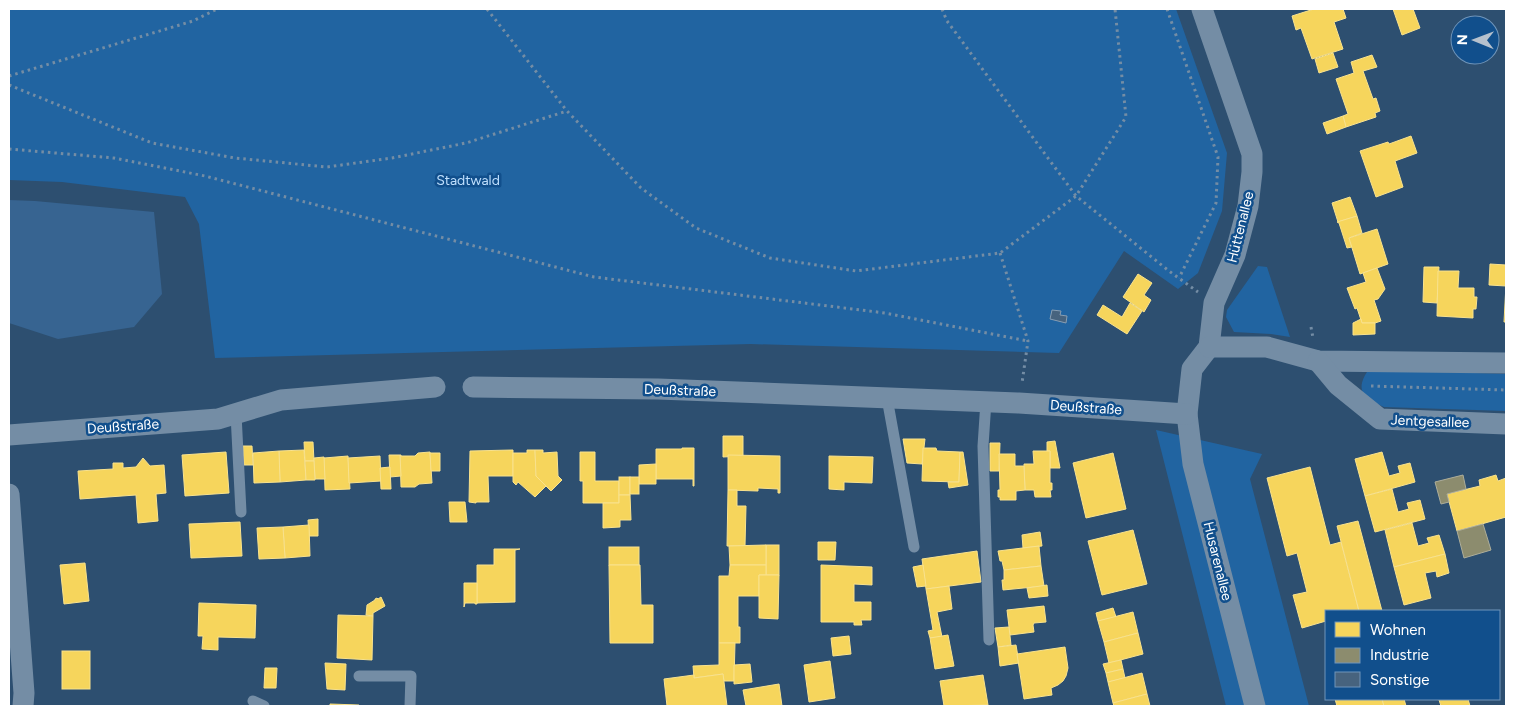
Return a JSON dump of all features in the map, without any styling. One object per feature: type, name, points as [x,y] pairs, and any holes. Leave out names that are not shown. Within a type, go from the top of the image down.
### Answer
[{"type":"street","name":"Hüttenallee","points":[[1202,9],[1252,154],[1248,206],[1235,255],[1214,303],[1209,347]]},
{"type":"street","points":[[1187,414],[1192,369],[1209,347],[1266,347],[1318,360],[1506,363]]},
{"type":"street","name":"Jentgesallee","points":[[1318,360],[1338,385],[1380,419],[1506,424]]},
{"type":"street","name":"Deußstraße","points":[[9,435],[218,418],[281,400],[435,387]]},
{"type":"street","name":"Deußstraße","points":[[473,387],[658,389],[986,401],[1187,414]]},
{"type":"street","name":"Husarenallee","points":[[1187,414],[1193,464],[1255,706]]},
{"type":"street","points":[[9,494],[24,706]]},
{"type":"lane","points":[[887,398],[914,547]]},
{"type":"lane","points":[[986,401],[983,446],[989,640]]},
{"type":"lane","points":[[236,414],[241,512]]},
{"type":"lane","points":[[358,676],[411,676],[410,706]]},
{"type":"lane","points":[[253,701],[264,706]]},
{"type":"path","points":[[9,76],[193,21],[217,9]]},
{"type":"path","points":[[487,9],[567,111],[641,188],[696,228],[770,258],[856,272],[1000,254],[1076,196],[1126,116],[1115,9]]},
{"type":"path","points":[[942,9],[947,21],[1076,196],[1179,278],[1214,303]]},
{"type":"path","points":[[1167,9],[1218,157],[1216,203],[1179,278]]},
{"type":"path","points":[[9,85],[152,143],[235,158],[327,167],[392,158],[466,143],[567,111]]},
{"type":"path","points":[[9,149],[114,158],[205,176],[594,277],[885,313],[1028,340]]},
{"type":"path","points":[[1000,254],[1028,340],[1019,403]]},
{"type":"path","points":[[1338,385],[1506,390]]},
{"type":"green space","name":"Stadtwald","points":[[9,9],[1176,9],[1227,153],[1222,211],[1198,273],[1178,289],[1124,251],[1059,353],[751,344],[215,358],[199,224],[185,197],[62,182],[9,180]]},
{"type":"green space","points":[[1258,266],[1267,267],[1290,337],[1234,332],[1226,317],[1227,310]]},
{"type":"green space","points":[[1382,370],[1506,374],[1506,411],[1384,407],[1367,398],[1362,390],[1363,379],[1367,372]]},
{"type":"green space","points":[[1156,430],[1262,454],[1250,479],[1309,706],[1226,706]]},
{"type":"shaded area","points":[[9,200],[154,212],[162,294],[134,327],[58,339],[9,323]]},
{"type":"building: Wohnen","points":[[1314,9],[1343,9],[1346,18],[1334,22],[1343,49],[1312,59],[1301,28],[1296,30],[1292,16]]},
{"type":"building: Wohnen","points":[[1393,9],[1413,9],[1420,28],[1402,35]]},
{"type":"building: Wohnen","points":[[1333,53],[1338,67],[1319,73],[1315,59]]},
{"type":"building: Wohnen","points":[[1372,55],[1377,67],[1363,71],[1373,99],[1376,98],[1380,111],[1375,113],[1376,117],[1346,127],[1343,116],[1348,114],[1336,79],[1354,73],[1351,62]]},
{"type":"building: Wohnen","points":[[1343,116],[1346,127],[1327,134],[1323,123]]},
{"type":"building: Wohnen","points":[[1411,136],[1417,153],[1395,161],[1403,187],[1376,197],[1360,151]]},
{"type":"building: Wohnen","points":[[1350,197],[1357,216],[1338,222],[1332,203]]},
{"type":"building: Wohnen","points":[[1357,216],[1362,233],[1349,238],[1352,247],[1347,248],[1339,223],[1337,222]]},
{"type":"building: Wohnen","points":[[1377,229],[1388,264],[1360,274],[1349,238]]},
{"type":"building: Wohnen","points":[[1490,264],[1506,265],[1506,286],[1489,285]]},
{"type":"building: Wohnen","points":[[1424,267],[1439,267],[1437,303],[1423,302]]},
{"type":"building: Wohnen","points":[[1377,268],[1385,289],[1378,299],[1374,300],[1381,321],[1362,323],[1347,288],[1366,282],[1363,273]]},
{"type":"building: Wohnen","points":[[1438,271],[1459,271],[1458,288],[1474,288],[1474,297],[1477,297],[1476,309],[1473,309],[1473,318],[1437,316]]},
{"type":"building: Wohnen","points":[[1138,274],[1152,283],[1144,295],[1151,300],[1144,312],[1123,297]]},
{"type":"building: Wohnen","points":[[1506,284],[1506,322],[1504,322]]},
{"type":"building: Wohnen","points":[[1130,303],[1142,311],[1127,334],[1097,315],[1103,305],[1122,317]]},
{"type":"building: Wohnen","points":[[1361,319],[1362,323],[1375,323],[1375,334],[1353,335],[1353,323]]},
{"type":"building: Wohnen","points":[[723,436],[743,436],[743,456],[723,457]]},
{"type":"building: Wohnen","points":[[903,439],[925,439],[922,464],[907,463]]},
{"type":"building: Wohnen","points":[[1055,441],[1060,468],[1050,468],[1050,451],[1047,451],[1047,442]]},
{"type":"building: Wohnen","points":[[304,442],[313,442],[314,461],[305,461]]},
{"type":"building: Wohnen","points":[[990,443],[1000,443],[999,471],[990,471]]},
{"type":"building: Wohnen","points":[[243,446],[252,446],[253,465],[244,465]]},
{"type":"building: Wohnen","points":[[694,448],[694,486],[693,479],[656,479],[656,449]]},
{"type":"building: Wohnen","points":[[923,448],[960,452],[959,482],[922,481]]},
{"type":"building: Wohnen","points":[[304,450],[306,480],[280,482],[279,451]]},
{"type":"building: Wohnen","points":[[513,450],[513,476],[488,476],[489,502],[469,502],[470,451]]},
{"type":"building: Wohnen","points":[[527,450],[535,450],[536,476],[546,486],[535,497],[518,482],[516,485],[513,482],[513,453],[527,453]]},
{"type":"building: Wohnen","points":[[535,450],[543,450],[543,453],[557,452],[558,476],[562,480],[551,491],[536,476]]},
{"type":"building: Wohnen","points":[[279,451],[280,482],[254,483],[253,453]]},
{"type":"building: Wohnen","points":[[1033,451],[1050,451],[1051,497],[1035,497],[1034,490],[1025,490],[1024,464],[1034,464]]},
{"type":"building: Wohnen","points":[[226,452],[229,493],[185,496],[182,455]]},
{"type":"building: Wohnen","points":[[430,452],[432,483],[419,484],[415,487],[401,487],[400,455],[415,456],[418,453]]},
{"type":"building: Wohnen","points":[[580,452],[595,452],[595,481],[619,481],[619,503],[583,503],[583,481],[580,481]]},
{"type":"building: Wohnen","points":[[960,452],[963,452],[968,485],[949,488],[948,482],[959,482]]},
{"type":"building: Wohnen","points":[[1382,452],[1389,476],[1400,473],[1398,466],[1410,463],[1415,482],[1365,496],[1355,459]]},
{"type":"building: Wohnen","points":[[430,453],[440,453],[440,471],[431,471]]},
{"type":"building: Wohnen","points":[[1113,453],[1126,509],[1086,518],[1073,463]]},
{"type":"building: Wohnen","points":[[999,454],[1015,454],[1015,466],[1024,466],[1025,490],[1016,491],[1016,500],[1000,500],[1000,497],[998,497],[998,490],[1000,490]]},
{"type":"building: Wohnen","points":[[389,455],[400,455],[401,476],[390,477]]},
{"type":"building: Wohnen","points":[[728,455],[780,456],[780,493],[778,493],[778,489],[758,488],[758,491],[728,490]]},
{"type":"building: Wohnen","points":[[348,456],[350,489],[325,490],[324,458]]},
{"type":"building: Wohnen","points":[[380,456],[381,481],[349,483],[348,458]]},
{"type":"building: Wohnen","points":[[829,456],[873,457],[872,483],[844,482],[844,490],[829,489]]},
{"type":"building: Wohnen","points":[[324,457],[325,479],[315,479],[314,458]]},
{"type":"building: Wohnen","points":[[143,458],[150,466],[164,465],[166,493],[156,494],[158,521],[138,523],[136,495],[80,499],[78,471],[113,469],[113,463],[123,463],[123,468],[136,467]]},
{"type":"building: Wohnen","points":[[305,461],[314,461],[315,480],[306,480]]},
{"type":"building: Wohnen","points":[[656,464],[656,484],[639,484],[639,465]]},
{"type":"building: Wohnen","points":[[390,467],[391,489],[381,489],[380,468]]},
{"type":"building: Wohnen","points":[[1310,467],[1330,545],[1341,542],[1359,610],[1325,610],[1325,621],[1302,628],[1293,595],[1307,592],[1297,553],[1287,556],[1267,478]]},
{"type":"building: Wohnen","points":[[1496,475],[1498,481],[1506,478],[1506,517],[1457,531],[1447,494],[1480,486],[1479,480]]},
{"type":"building: Wohnen","points":[[619,477],[630,477],[630,495],[619,495]]},
{"type":"building: Wohnen","points":[[630,477],[639,477],[639,494],[630,494]]},
{"type":"building: Wohnen","points":[[1392,489],[1398,512],[1409,509],[1407,503],[1420,500],[1425,519],[1375,532],[1365,496]]},
{"type":"building: Wohnen","points":[[728,490],[737,490],[737,506],[746,506],[745,546],[727,546]]},
{"type":"building: Wohnen","points":[[619,495],[630,495],[631,520],[620,520],[620,527],[603,528],[603,503],[619,503]]},
{"type":"building: Wohnen","points":[[449,502],[465,502],[467,522],[450,522]]},
{"type":"building: Wohnen","points":[[318,519],[318,536],[309,536],[308,520]]},
{"type":"building: Wohnen","points":[[1358,521],[1382,610],[1359,610],[1337,526]]},
{"type":"building: Wohnen","points":[[240,522],[242,556],[191,558],[189,524]]},
{"type":"building: Wohnen","points":[[1412,523],[1418,546],[1429,543],[1427,538],[1439,535],[1445,554],[1394,567],[1385,530]]},
{"type":"building: Wohnen","points":[[309,525],[310,556],[285,558],[283,527]]},
{"type":"building: Wohnen","points":[[283,527],[285,558],[259,559],[257,528]]},
{"type":"building: Wohnen","points":[[1133,530],[1147,584],[1102,595],[1088,541]]},
{"type":"building: Wohnen","points":[[1040,532],[1042,546],[1023,548],[1022,535]]},
{"type":"building: Wohnen","points":[[818,542],[836,542],[835,560],[818,560]]},
{"type":"building: Wohnen","points":[[766,545],[779,545],[779,575],[766,575]]},
{"type":"building: Wohnen","points":[[766,545],[766,565],[730,565],[729,546]]},
{"type":"building: Wohnen","points":[[1039,546],[1041,566],[1004,570],[998,551]]},
{"type":"building: Wohnen","points":[[609,547],[639,547],[639,565],[609,565]]},
{"type":"building: Wohnen","points":[[494,549],[520,549],[515,550],[515,602],[477,603],[477,565],[494,565]]},
{"type":"building: Wohnen","points":[[977,551],[981,582],[926,589],[922,559]]},
{"type":"building: Wohnen","points":[[1445,554],[1449,573],[1437,577],[1436,571],[1425,573],[1431,598],[1404,605],[1394,567]]},
{"type":"building: Wohnen","points":[[85,563],[89,601],[64,604],[60,565]]},
{"type":"building: Wohnen","points":[[609,565],[640,565],[641,605],[653,605],[653,643],[610,643]]},
{"type":"building: Wohnen","points":[[730,565],[766,565],[766,575],[759,575],[759,596],[738,596],[740,643],[719,643],[719,576],[729,576]]},
{"type":"building: Wohnen","points":[[821,565],[872,567],[872,585],[854,584],[854,602],[871,602],[871,620],[861,620],[862,625],[854,625],[854,622],[821,622]]},
{"type":"building: Wohnen","points":[[923,565],[926,586],[917,587],[913,567]]},
{"type":"building: Wohnen","points":[[1041,566],[1044,586],[1003,590],[1004,570]]},
{"type":"building: Wohnen","points":[[759,575],[779,575],[778,619],[759,618]]},
{"type":"building: Wohnen","points":[[464,583],[477,583],[477,604],[465,603],[464,607]]},
{"type":"building: Wohnen","points":[[1047,585],[1048,596],[1029,598],[1027,588]]},
{"type":"building: Wohnen","points":[[949,586],[952,609],[937,612],[942,637],[930,638],[928,631],[933,630],[926,589]]},
{"type":"building: Wohnen","points":[[381,597],[385,606],[373,613],[373,616],[366,615],[367,605]]},
{"type":"building: Wohnen","points":[[199,603],[256,605],[255,638],[218,637],[218,650],[202,649],[203,636],[198,636]]},
{"type":"building: Wohnen","points":[[1044,606],[1046,622],[1034,623],[1034,632],[1010,635],[1007,610]]},
{"type":"building: Wohnen","points":[[1113,608],[1116,617],[1098,621],[1096,613]]},
{"type":"building: Wohnen","points":[[1133,612],[1138,633],[1104,642],[1098,621]]},
{"type":"building: Wohnen","points":[[338,615],[373,616],[372,660],[337,658]]},
{"type":"building: Wohnen","points":[[1009,627],[1011,645],[998,647],[995,628]]},
{"type":"building: Wohnen","points":[[1138,633],[1143,654],[1109,663],[1104,642]]},
{"type":"building: Wohnen","points":[[948,635],[954,666],[935,669],[930,638]]},
{"type":"building: Wohnen","points":[[849,636],[851,654],[833,656],[831,638]]},
{"type":"building: Wohnen","points":[[719,643],[735,643],[734,681],[724,681],[723,674],[694,678],[693,666],[719,665]]},
{"type":"building: Wohnen","points":[[1016,645],[1019,663],[1000,666],[998,647]]},
{"type":"building: Wohnen","points":[[1065,647],[1068,668],[1066,676],[1058,685],[1051,688],[1052,695],[1024,699],[1017,654]]},
{"type":"building: Wohnen","points":[[62,651],[90,651],[90,689],[62,689]]},
{"type":"building: Wohnen","points":[[1121,660],[1123,669],[1106,673],[1103,664]]},
{"type":"building: Wohnen","points":[[830,661],[835,698],[809,702],[804,665]]},
{"type":"building: Wohnen","points":[[325,663],[346,664],[345,690],[327,689]]},
{"type":"building: Wohnen","points":[[750,664],[752,682],[734,684],[734,665]]},
{"type":"building: Wohnen","points":[[265,668],[277,668],[276,688],[264,688]]},
{"type":"building: Wohnen","points":[[1123,669],[1125,678],[1108,682],[1106,673]]},
{"type":"building: Wohnen","points":[[1142,673],[1147,694],[1113,703],[1108,682]]},
{"type":"building: Wohnen","points":[[723,674],[727,706],[667,706],[664,679],[694,675],[694,678]]},
{"type":"building: Wohnen","points":[[983,675],[988,705],[944,706],[940,681]]},
{"type":"building: Wohnen","points":[[779,684],[782,706],[746,706],[743,690]]},
{"type":"building: Wohnen","points":[[1147,694],[1150,706],[1114,706],[1113,703]]},
{"type":"building: Wohnen","points":[[1335,700],[1382,700],[1384,706],[1337,706]]},
{"type":"building: Wohnen","points":[[1382,700],[1404,700],[1406,706],[1384,706]]},
{"type":"building: Wohnen","points":[[1439,700],[1468,700],[1470,706],[1441,706]]},
{"type":"building: Wohnen","points":[[330,704],[359,705],[359,706],[330,706]]},
{"type":"building: Industrie","points":[[1463,475],[1466,489],[1447,494],[1449,502],[1441,504],[1435,482]]},
{"type":"building: Industrie","points":[[1483,524],[1491,550],[1464,558],[1457,531]]},
{"type":"building: Sonstige","points":[[1052,310],[1061,311],[1060,315],[1067,316],[1066,323],[1050,319]]}]
